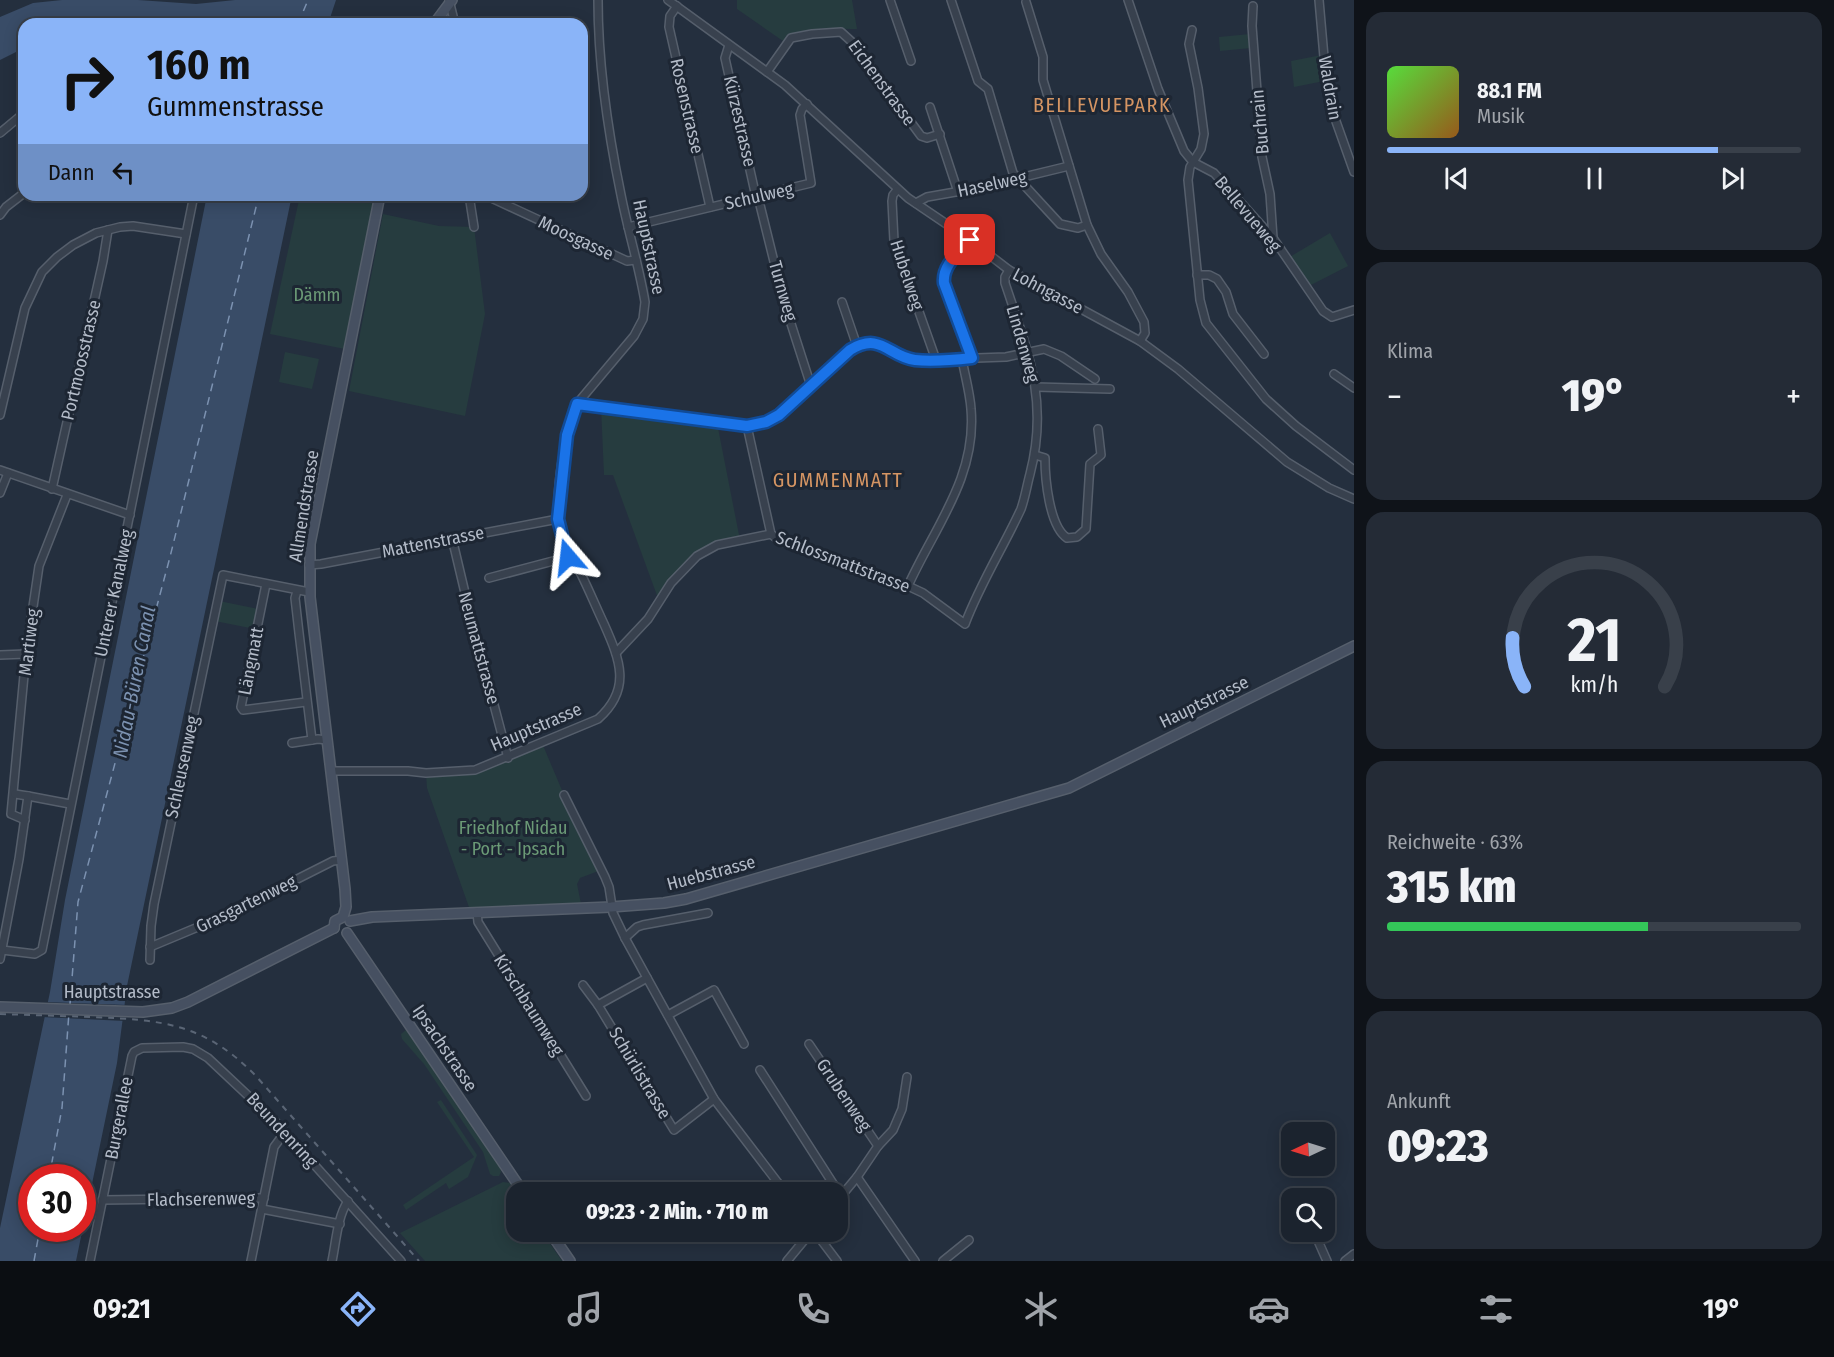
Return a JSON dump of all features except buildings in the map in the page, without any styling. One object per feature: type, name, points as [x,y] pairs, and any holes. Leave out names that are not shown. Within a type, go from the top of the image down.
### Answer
[{"type":"main road","points":[[438,18],[450,1]]},
{"type":"main road","name":"Allmendstrasse","points":[[346,919],[342,860],[309,592],[309,564],[310,544],[379,201]]},
{"type":"main road","name":"Hauptstrasse","points":[[1069,788],[1354,646]]},
{"type":"main road","name":"Huebstrasse","points":[[346,919],[664,903],[686,899],[1069,788]]},
{"type":"main road","points":[[346,919],[351,926],[347,933],[340,934],[334,928],[335,921],[346,919]]},
{"type":"main road","name":"Hauptstrasse","points":[[0,1006],[137,1012],[172,1008],[334,928]]},
{"type":"main road","name":"Ipsachstrasse","points":[[347,933],[516,1182]]},
{"type":"main road","points":[[557,1242],[570,1261]]},
{"type":"street","name":"Hauptstrasse","points":[[331,771],[461,773],[475,771],[598,719],[609,709],[616,697],[620,667],[616,653],[563,539],[558,519],[567,435],[577,404],[634,336],[643,319],[645,302],[620,193],[605,93],[598,0]]},
{"type":"street","name":"Lohngasse","points":[[668,0],[807,104],[897,190],[1009,270],[1140,341],[1178,369],[1287,462],[1329,488],[1354,499]]},
{"type":"street","points":[[890,0],[911,61]]},
{"type":"street","points":[[951,0],[978,81],[988,89],[1013,173],[1060,224],[1078,228],[1087,225]]},
{"type":"street","points":[[1128,0],[1158,89],[1180,143],[1193,162],[1204,134],[1189,44],[1192,30]]},
{"type":"street","name":"Waldrain","points":[[1319,0],[1324,57],[1333,113],[1354,172]]},
{"type":"street","points":[[450,1],[454,18]]},
{"type":"street","points":[[1026,2],[1043,57],[1043,80],[1087,225],[1101,254],[1128,292],[1144,322],[1145,333],[1140,341]]},
{"type":"street","name":"Rosenstrasse","points":[[677,6],[670,16],[669,27],[710,207]]},
{"type":"street","name":"Buchrain","points":[[1253,6],[1252,26],[1262,157],[1269,194],[1273,238]]},
{"type":"street","name":"Eichenstrasse","points":[[767,72],[791,38],[812,33],[841,32],[852,42],[921,136],[927,138],[940,134]]},
{"type":"street","name":"Kürzestrasse","points":[[729,45],[725,58],[756,197]]},
{"type":"street","name":"Schulweg","points":[[628,227],[811,183],[800,115],[807,104]]},
{"type":"street","name":"Eichenstrasse","points":[[930,107],[958,192]]},
{"type":"street","points":[[0,133],[18,118]]},
{"type":"street","name":"Bellevueweg","points":[[1354,310],[1332,317],[1323,311],[1273,238],[1214,173],[1193,162],[1188,172],[1188,180],[1201,309],[1206,322],[1255,385],[1287,418],[1354,470]]},
{"type":"street","name":"Haselweg","points":[[916,203],[927,197],[1018,179],[1069,166]]},
{"type":"street","name":"Hubelweg","points":[[897,190],[892,201],[894,241],[936,360]]},
{"type":"street","name":"Turnweg","points":[[756,197],[785,304],[811,386]]},
{"type":"street","points":[[0,215],[18,198]]},
{"type":"street","points":[[0,201],[6,207]]},
{"type":"street","name":"Unterer Kanalweg","points":[[2,950],[35,954],[42,950],[193,201]]},
{"type":"street","points":[[470,201],[474,227]]},
{"type":"street","name":"Moosgasse","points":[[498,201],[627,261],[636,261]]},
{"type":"street","points":[[0,415],[26,308],[42,272],[57,256],[73,245],[108,230],[133,226],[186,234]]},
{"type":"street","name":"Portmoosstrasse","points":[[52,489],[108,230]]},
{"type":"street","points":[[970,240],[945,269],[943,276],[972,358]]},
{"type":"street","name":"Lindenweg","points":[[965,624],[975,597],[1022,507],[1035,455],[1038,415],[1036,387],[1029,353],[1005,283],[1009,270]]},
{"type":"street","points":[[1197,275],[1209,275],[1217,279],[1226,292],[1233,314],[1264,354]]},
{"type":"street","points":[[842,302],[857,346]]},
{"type":"street","points":[[577,404],[747,426],[766,422],[779,415],[857,346],[875,343],[914,360],[1006,357],[1044,349],[1061,356],[1095,379]]},
{"type":"street","points":[[908,586],[954,500],[967,462],[972,428],[962,359]]},
{"type":"street","points":[[1334,374],[1354,388]]},
{"type":"street","points":[[1036,387],[1110,389]]},
{"type":"street","points":[[747,426],[771,534]]},
{"type":"street","name":"Lindenweg","points":[[1035,455],[1045,458],[1045,481],[1059,531],[1067,538],[1077,537],[1086,529],[1090,464],[1101,455],[1098,429]]},
{"type":"street","points":[[0,470],[130,516]]},
{"type":"street","points":[[0,493],[8,473]]},
{"type":"street","name":"Martiweg","points":[[26,820],[11,814],[15,794],[26,654],[39,566],[67,495]]},
{"type":"street","name":"Mattenstrasse","points":[[309,564],[321,564],[558,519]]},
{"type":"street","name":"Schlossmattstrasse","points":[[616,653],[648,620],[671,583],[697,556],[717,545],[771,534],[792,546],[908,586],[923,593],[965,624]]},
{"type":"street","name":"Neumattstrasse","points":[[452,538],[508,758]]},
{"type":"street","points":[[489,578],[572,556]]},
{"type":"street","name":"Schleusenweg","points":[[150,960],[151,926],[160,872],[223,575],[266,584]]},
{"type":"street","points":[[266,584],[309,592]]},
{"type":"street","name":"Längmatt","points":[[266,584],[241,707],[243,710],[306,702]]},
{"type":"street","points":[[297,591],[295,598],[312,740]]},
{"type":"street","points":[[0,656],[26,654]]},
{"type":"street","points":[[292,743],[327,740]]},
{"type":"street","points":[[15,794],[70,804]]},
{"type":"street","points":[[564,795],[605,877],[609,887],[611,907],[625,938],[647,978],[714,1099],[777,1182]]},
{"type":"street","points":[[0,959],[26,820],[28,796]]},
{"type":"street","name":"Grasgartenweg","points":[[150,947],[222,918],[333,861],[342,860]]},
{"type":"street","name":"Kirschbaumweg","points":[[477,912],[480,926],[586,1096]]},
{"type":"street","points":[[625,938],[637,927],[643,925],[708,913]]},
{"type":"street","points":[[598,1005],[647,978]]},
{"type":"street","name":"Schürlistrasse","points":[[584,985],[674,1130],[714,1099]]},
{"type":"street","points":[[668,1016],[714,990],[744,1044]]},
{"type":"street","name":"Grubenweg","points":[[809,1044],[878,1146]]},
{"type":"street","name":"Beundenring","points":[[138,1049],[183,1047],[194,1049],[208,1058],[285,1132],[401,1261]]},
{"type":"street","name":"Burgerallee","points":[[90,1261],[131,1058],[138,1049]]},
{"type":"street","points":[[760,1070],[829,1182]]},
{"type":"street","points":[[848,1188],[878,1146],[893,1130],[902,1109],[908,1077]]},
{"type":"street","name":"Flachserenweg","points":[[102,1200],[264,1198],[274,1147],[285,1132]]},
{"type":"street","points":[[857,1178],[915,1261]]},
{"type":"street","points":[[251,1261],[264,1198]]},
{"type":"street","points":[[332,1261],[344,1206],[348,1201]]},
{"type":"street","points":[[262,1209],[340,1224]]},
{"type":"street","points":[[943,1261],[969,1240]]},
{"type":"street","points":[[787,1261],[804,1242]]},
{"type":"street","points":[[821,1242],[837,1261]]},
{"type":"street","points":[[1319,1243],[1328,1261]]},
{"type":"street","points":[[1345,1261],[1354,1254]]},
{"type":"green space","points":[[737,0],[852,0],[857,29],[808,30],[798,32],[783,41],[737,9]]},
{"type":"green space","points":[[1250,34],[1251,48],[1220,51],[1219,37]]},
{"type":"green space","points":[[1322,55],[1324,81],[1294,87],[1291,61]]},
{"type":"green space","name":"Dämm","points":[[299,201],[375,201],[345,349],[270,334]]},
{"type":"green space","points":[[383,214],[439,226],[474,227],[485,314],[465,416],[349,391]]},
{"type":"green space","points":[[1330,233],[1348,266],[1309,286],[1288,258]]},
{"type":"green space","points":[[285,352],[319,359],[312,389],[279,382]]},
{"type":"green space","points":[[601,407],[747,426],[718,428],[740,540],[697,556],[659,601],[613,475],[604,475]]},
{"type":"green space","points":[[219,601],[259,609],[255,629],[215,621]]},
{"type":"green space","name":"Friedhof Nidau - Port - Ipsach","points":[[542,743],[564,795],[601,870],[580,878],[577,884],[581,904],[485,908],[471,913],[427,788],[426,773],[461,773]]},
{"type":"green space","points":[[406,1030],[446,1084],[500,1166],[499,1176],[490,1174],[483,1152],[424,1064],[402,1039],[401,1034]]},
{"type":"green space","points":[[441,1100],[477,1155],[468,1177],[449,1189],[446,1183],[406,1210],[403,1205],[474,1157],[437,1102]]},
{"type":"green space","points":[[506,1182],[506,1242],[549,1242],[562,1261],[425,1261],[400,1233]]},
{"type":"water","points":[[62,0],[138,0],[196,4],[235,0],[336,0],[330,18],[18,18],[18,51],[0,60],[0,17],[33,3]]},
{"type":"water","name":"Nidau-Büren Canal","points":[[206,201],[291,201],[127,986],[117,1063],[96,1164],[18,1164],[18,1242],[80,1242],[76,1261],[0,1261],[0,1228],[50,992],[65,900]]},
{"type":"pier","points":[[45,1002],[127,1005],[125,1021],[42,1017]]},
{"type":"ferry route","points":[[300,18],[308,0]]},
{"type":"ferry route","points":[[70,1004],[78,902],[170,557],[258,201]]},
{"type":"ferry route","points":[[52,1164],[62,1108],[69,1012]]},
{"type":"ferry route","points":[[34,1261],[37,1242]]},
{"type":"railway","points":[[0,1014],[140,1020],[181,1028],[218,1045],[237,1058],[256,1076],[419,1261]]},
{"type":"district","name":"BELLEVUEPARK","points":[[1102,105]]},
{"type":"district","name":"GUMMENMATT","points":[[838,480]]},
{"type":"route","points":[[568,557],[572,556],[560,531],[558,510],[567,435],[577,404],[747,426],[766,422],[779,415],[850,350],[863,344],[881,344],[914,360],[972,358],[943,276],[945,269],[970,240]]}]
